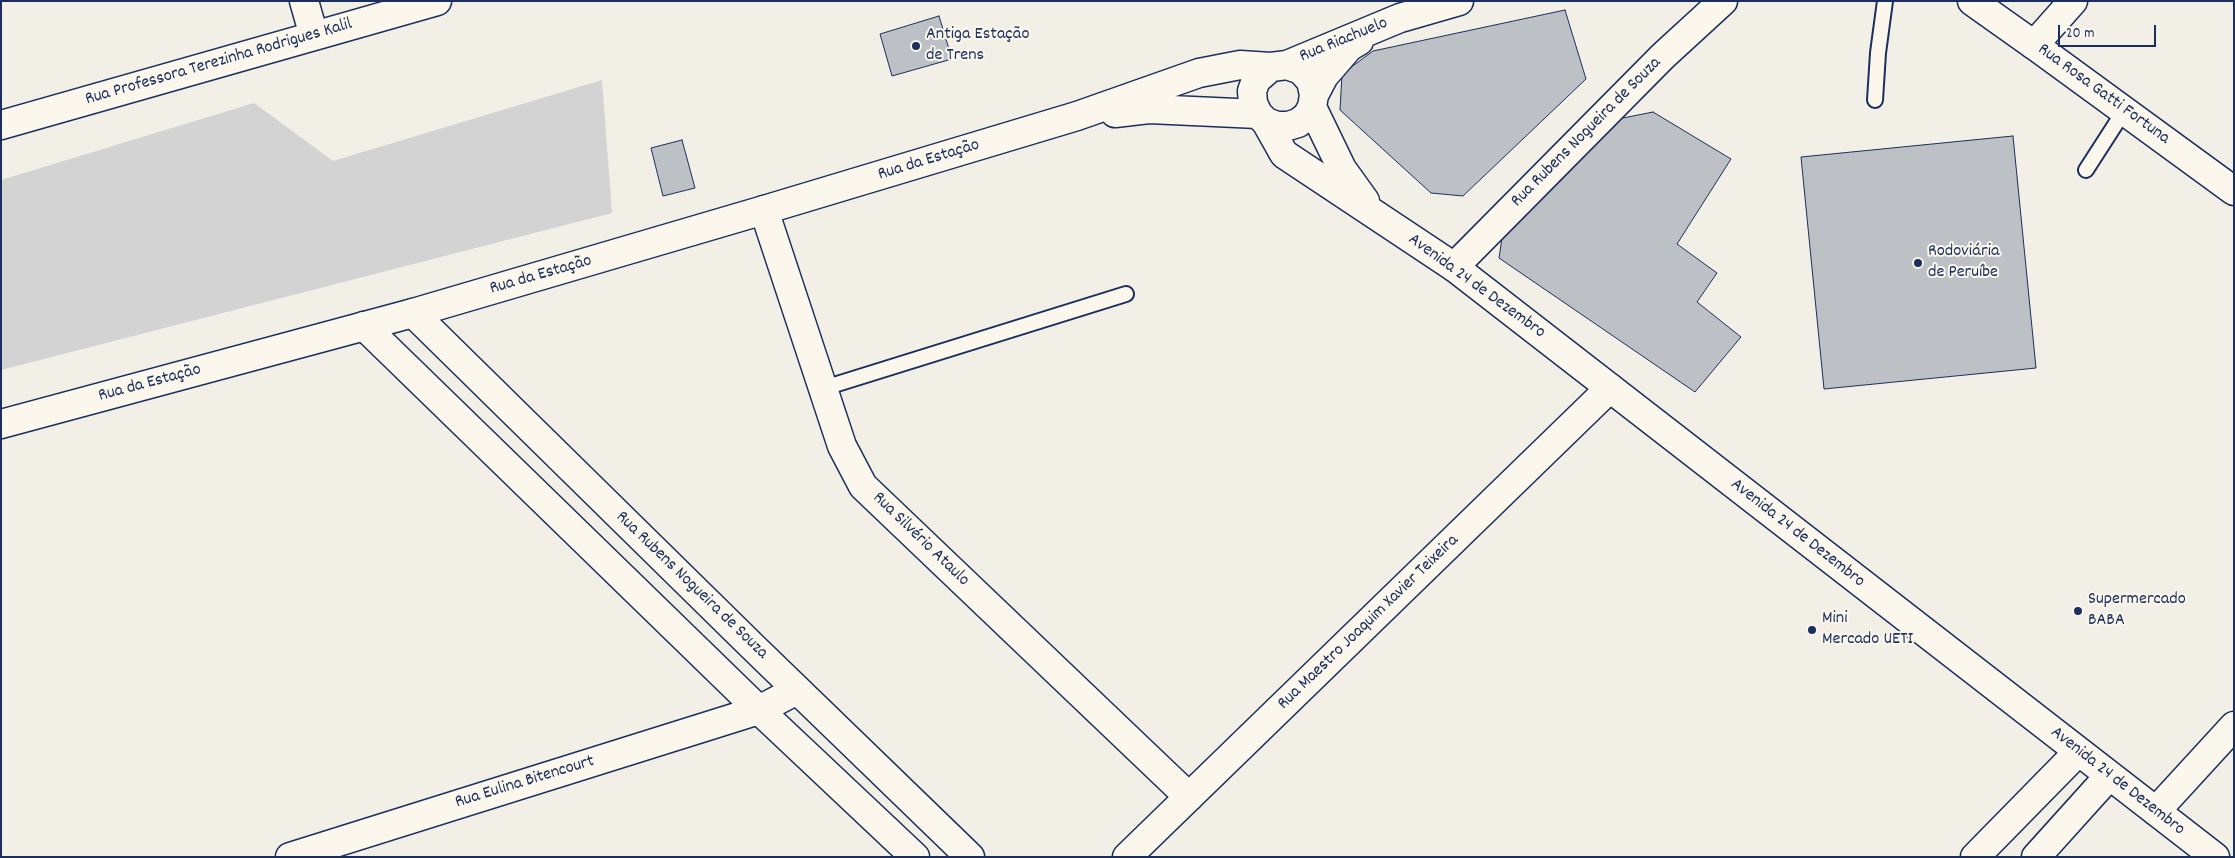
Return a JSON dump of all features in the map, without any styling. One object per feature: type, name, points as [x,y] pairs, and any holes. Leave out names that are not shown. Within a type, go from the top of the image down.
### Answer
[{"type":"street","points":[[304,1],[314,36]]},
{"type":"street","name":"Rua Professora Terezinha Rodrigues Kalil","points":[[1,125],[437,1]]},
{"type":"street","name":"Rua Riachuelo","points":[[1279,66],[1400,18],[1460,1]]},
{"type":"street","name":"Rua Rubens Nogueira de Souza","points":[[1454,267],[1663,56],[1723,1]]},
{"type":"street","name":"Rua Rosa Gatti Fortuna","points":[[1972,1],[2234,191]]},
{"type":"street","points":[[2034,45],[2074,1]]},
{"type":"street","name":"Rua Riachuelo","points":[[1313,101],[1324,76],[1349,47],[1400,18]]},
{"type":"street","name":"Rua da Estação","points":[[1,424],[413,313],[1077,116],[1199,73],[1240,65],[1279,66]]},
{"type":"street","points":[[1279,66],[1301,70],[1306,75],[1311,81],[1313,101],[1306,116],[1298,123],[1288,126],[1277,126],[1262,118],[1253,103],[1252,91],[1256,80],[1279,66]]},
{"type":"street","name":"Avenida 24 de Dezembro","points":[[1313,101],[1342,169],[1376,216]]},
{"type":"street","name":"Rua da Estação","points":[[1077,116],[1149,110],[1262,118]]},
{"type":"street","name":"Avenida 24 de Dezembro","points":[[1262,118],[1284,154],[1454,267],[2214,857]]},
{"type":"street","name":"Rua Silvério Ataulo","points":[[764,210],[821,389],[842,446],[862,486],[1189,798]]},
{"type":"street","name":"Rua Rubens Nogueira de Souza","points":[[413,313],[970,857]]},
{"type":"street","points":[[364,326],[759,710],[915,857]]},
{"type":"street","name":"Rua Maestro Joaquim Xavier Teixeira","points":[[1127,857],[1610,388]]},
{"type":"street","name":"Rua Eulina Bitencourt","points":[[290,857],[759,710],[797,690]]},
{"type":"street","points":[[2156,811],[2234,726]]},
{"type":"street","points":[[1975,857],[2078,752]]},
{"type":"street","points":[[2036,857],[2110,776]]},
{"type":"lane","points":[[1874,100],[1885,1]]},
{"type":"lane","points":[[2086,170],[2124,110]]},
{"type":"lane","points":[[821,389],[1126,294]]},
{"type":"shaded area","points":[[602,80],[612,213],[1,370],[1,180],[254,103],[333,161]]},
{"type":"building","points":[[1565,10],[1586,79],[1463,196],[1431,193],[1340,110],[1342,74],[1373,51]]},
{"type":"building","name":"Antiga Estação de Trens","points":[[939,16],[952,59],[892,76],[880,34]]},
{"type":"building","points":[[1653,112],[1731,159],[1677,244],[1717,273],[1697,302],[1741,337],[1695,392],[1499,258],[1502,238],[1613,120]]},
{"type":"building","name":"Rodoviária de Peruíbe","points":[[2013,136],[2036,368],[1824,389],[1801,157]]},
{"type":"building","points":[[682,140],[695,188],[663,196],[651,148]]},
{"type":"place","name":"Antiga Estação de Trens","points":[[916,46]]},
{"type":"place","name":"Rodoviária de Peruíbe","points":[[1918,263]]},
{"type":"place","name":"Supermercado BABA","points":[[2078,611]]},
{"type":"place","name":"Mini Mercado UETI","points":[[1812,630]]}]
